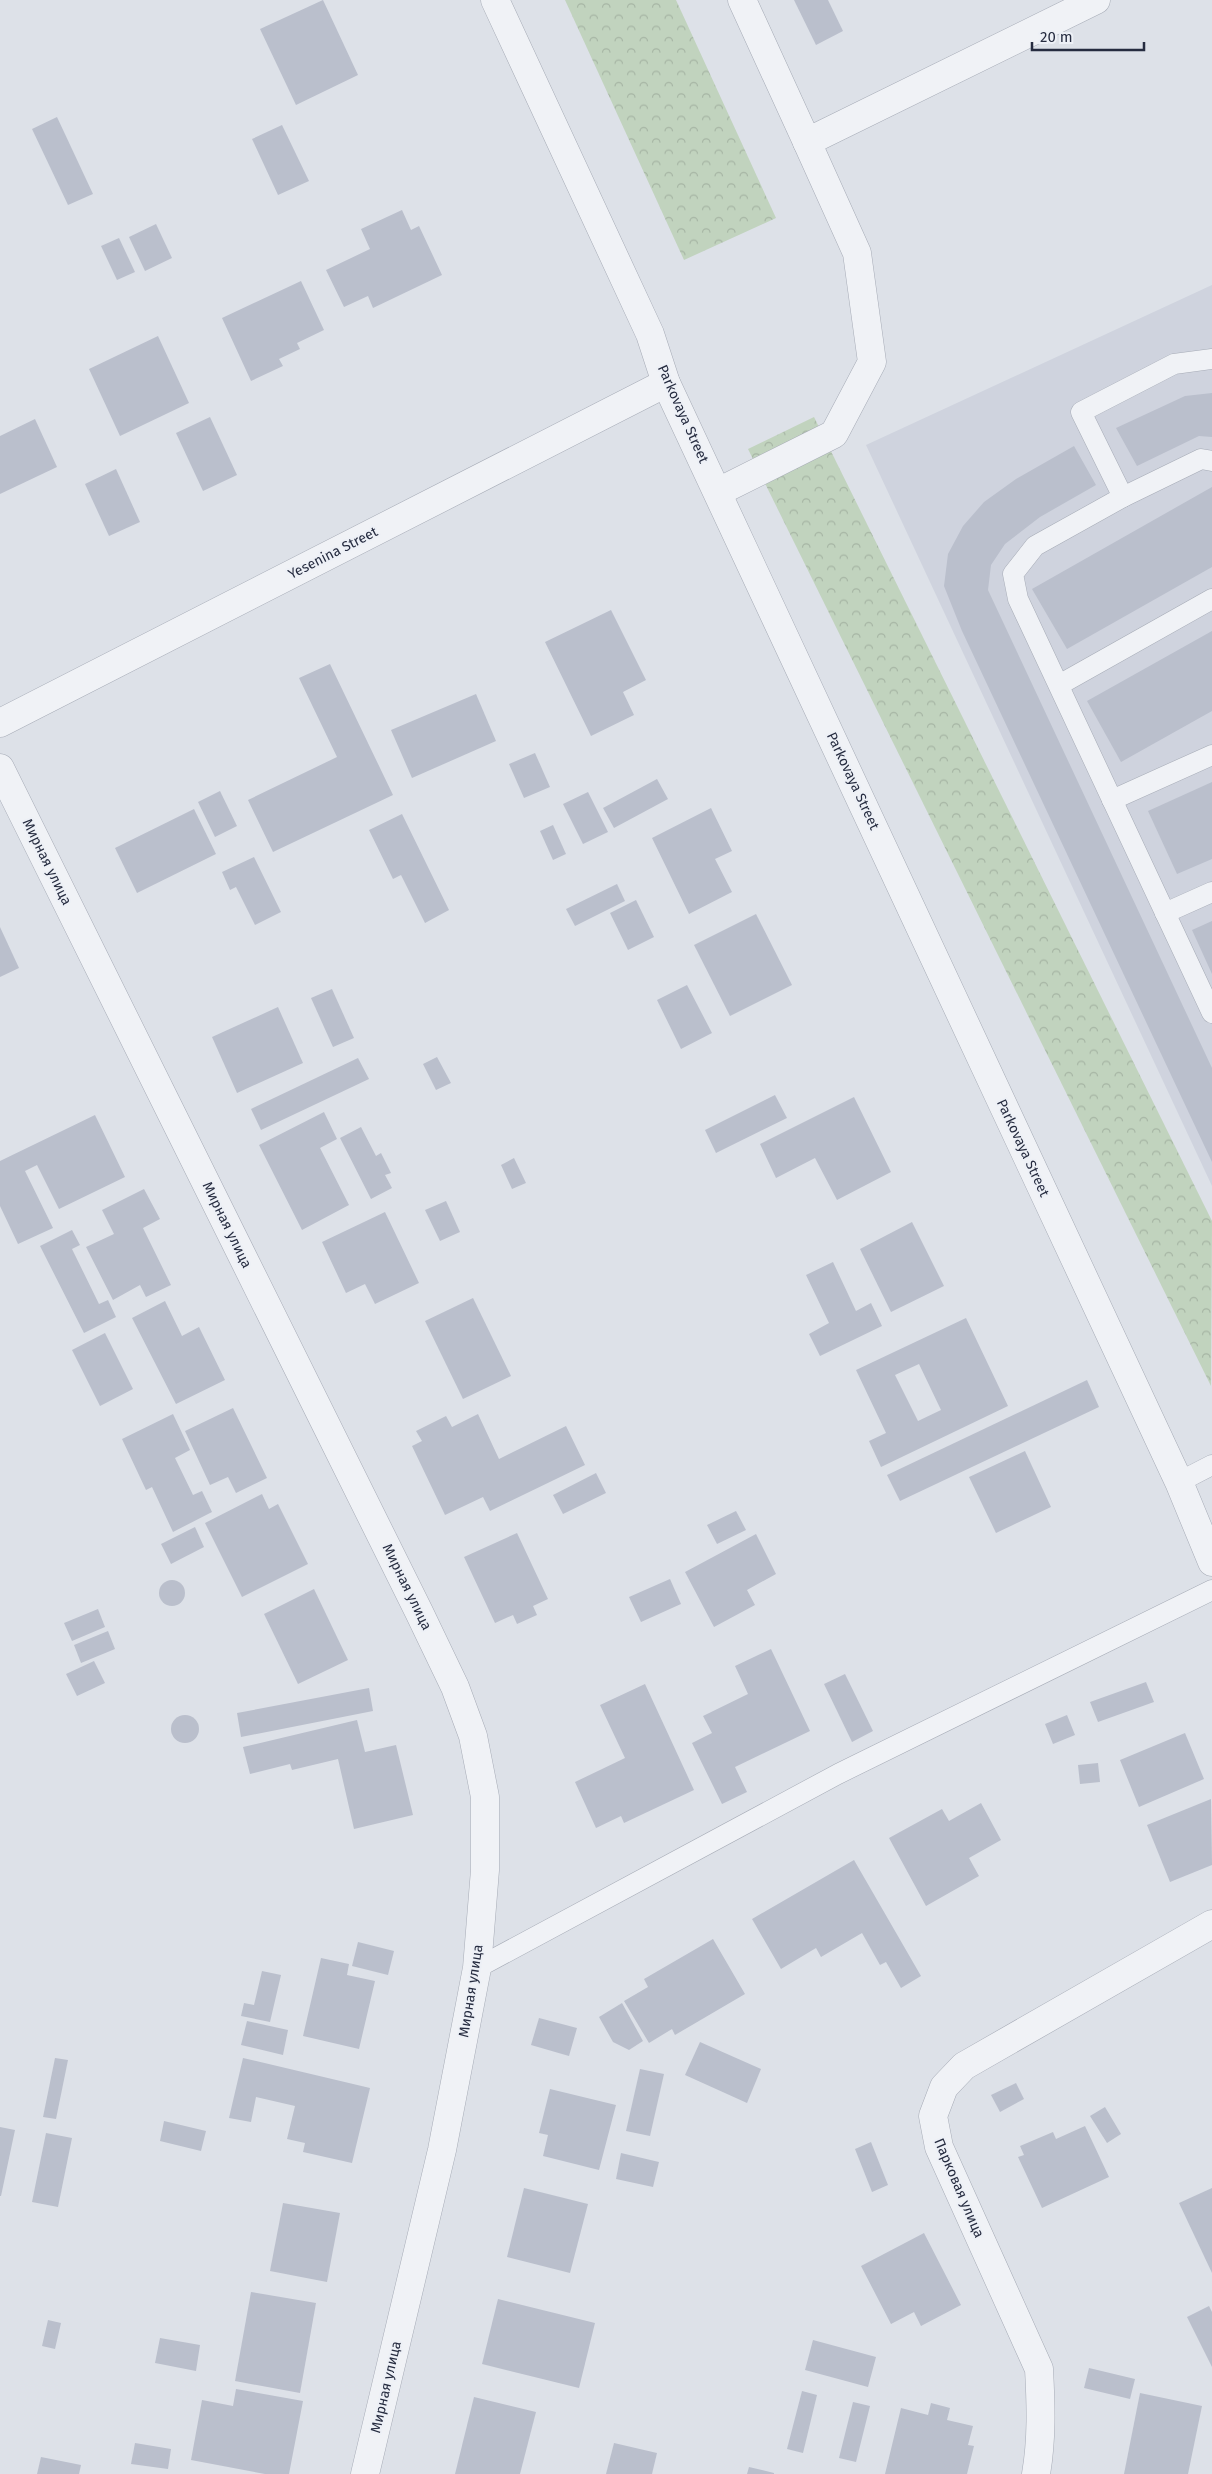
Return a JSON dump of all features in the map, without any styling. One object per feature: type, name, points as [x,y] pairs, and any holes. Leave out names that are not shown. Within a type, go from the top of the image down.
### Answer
[{"type":"street","name":"Parkovaya Street","points":[[495,0],[650,334],[666,383],[1179,1482],[1212,1562]]},
{"type":"street","points":[[718,492],[834,434],[872,362],[857,253],[742,0]]},
{"type":"street","points":[[807,142],[1096,0]]},
{"type":"street","name":"Yesenina Street","points":[[0,723],[666,383]]},
{"type":"street","name":"Мирная улица","points":[[0,768],[455,1686],[473,1736],[484,1797],[485,1870],[477,1968],[442,2150],[365,2474]]},
{"type":"street","name":"Парковая улица","points":[[1036,2474],[1040,2449],[1039,2369],[939,2147],[933,2116],[944,2087],[964,2066],[1212,1924]]},
{"type":"lane","points":[[1123,497],[1081,412],[1174,364],[1212,359]]},
{"type":"lane","points":[[1212,461],[1201,459],[1123,497],[1035,546],[1013,574],[1018,599],[1212,1013]]},
{"type":"lane","points":[[1058,685],[1212,598]]},
{"type":"lane","points":[[1112,800],[1212,755]]},
{"type":"lane","points":[[1165,913],[1212,892]]},
{"type":"lane","points":[[1179,1482],[1212,1465]]},
{"type":"lane","points":[[477,1968],[838,1774],[1212,1590]]},
{"type":"shaded area","points":[[1212,285],[1212,1186],[866,445]]},
{"type":"green space","points":[[565,0],[676,0],[776,218],[684,260]]},
{"type":"green space","points":[[814,417],[1212,1221],[1211,1386],[748,449]]},
{"type":"building","points":[[323,0],[358,75],[296,105],[260,29]]},
{"type":"building","points":[[794,0],[828,0],[843,31],[816,45]]},
{"type":"building","points":[[57,117],[93,194],[68,205],[32,129]]},
{"type":"building","points":[[282,125],[309,181],[278,195],[252,139]]},
{"type":"building","points":[[402,210],[411,230],[419,226],[442,275],[373,308],[368,296],[344,307],[326,270],[370,249],[361,229]]},
{"type":"building","points":[[156,224],[172,258],[145,271],[129,237]]},
{"type":"building","points":[[119,238],[135,272],[117,280],[101,246]]},
{"type":"building","points":[[301,281],[324,330],[297,343],[300,349],[279,359],[283,366],[251,381],[222,318]]},
{"type":"building","points":[[158,336],[189,403],[120,436],[89,369]]},
{"type":"building","points":[[1212,393],[1212,437],[1199,436],[1137,466],[1116,428],[1185,396]]},
{"type":"building","points":[[210,417],[237,475],[203,491],[176,433]]},
{"type":"building","points":[[35,419],[57,467],[0,494],[0,436]]},
{"type":"building","points":[[1074,446],[1096,485],[1040,517],[1005,544],[991,565],[988,590],[1212,1068],[1212,1162],[962,631],[944,586],[948,554],[963,526],[984,502],[1016,479]]},
{"type":"building","points":[[116,469],[140,522],[109,536],[85,484]]},
{"type":"building","points":[[1212,487],[1212,567],[1067,649],[1032,589]]},
{"type":"building","points":[[611,610],[646,680],[623,692],[634,715],[591,736],[545,642]]},
{"type":"building","points":[[1212,631],[1212,711],[1121,762],[1087,701]]},
{"type":"building","points":[[330,664],[393,795],[273,852],[248,800],[337,757],[299,678]]},
{"type":"building","points":[[476,694],[496,741],[412,778],[391,730]]},
{"type":"building","points":[[535,753],[550,787],[524,798],[509,764]]},
{"type":"building","points":[[657,779],[668,799],[614,828],[603,808]]},
{"type":"building","points":[[1212,782],[1212,859],[1177,874],[1148,811]]},
{"type":"building","points":[[220,791],[237,826],[215,837],[198,802]]},
{"type":"building","points":[[588,792],[608,832],[583,844],[563,804]]},
{"type":"building","points":[[711,808],[732,851],[715,859],[732,892],[689,914],[652,838]]},
{"type":"building","points":[[194,809],[216,854],[137,893],[115,848]]},
{"type":"building","points":[[402,814],[449,910],[425,923],[401,875],[393,879],[369,830]]},
{"type":"building","points":[[553,825],[566,854],[553,860],[540,831]]},
{"type":"building","points":[[254,857],[281,912],[255,925],[236,887],[230,890],[222,872]]},
{"type":"building","points":[[617,884],[625,901],[575,926],[566,909]]},
{"type":"building","points":[[636,900],[654,937],[628,950],[610,913]]},
{"type":"building","points":[[756,914],[792,985],[730,1016],[694,945]]},
{"type":"building","points":[[1212,921],[1212,974],[1192,930]]},
{"type":"building","points":[[0,927],[19,968],[0,977]]},
{"type":"building","points":[[687,985],[712,1033],[681,1049],[657,1000]]},
{"type":"building","points":[[332,989],[354,1038],[333,1047],[311,998]]},
{"type":"building","points":[[278,1007],[303,1063],[237,1093],[212,1037]]},
{"type":"building","points":[[437,1057],[451,1083],[436,1090],[423,1064]]},
{"type":"building","points":[[358,1058],[369,1079],[261,1130],[251,1109]]},
{"type":"building","points":[[775,1095],[787,1118],[716,1153],[705,1130]]},
{"type":"building","points":[[854,1097],[891,1172],[837,1200],[815,1158],[776,1178],[760,1144]]},
{"type":"building","points":[[324,1112],[337,1139],[320,1148],[349,1205],[302,1230],[259,1145]]},
{"type":"building","points":[[95,1115],[125,1177],[59,1209],[37,1165],[25,1171],[53,1228],[18,1244],[0,1206],[0,1161]]},
{"type":"building","points":[[361,1127],[376,1156],[381,1153],[391,1173],[385,1175],[392,1188],[371,1199],[340,1138]]},
{"type":"building","points":[[514,1158],[526,1183],[512,1189],[501,1165]]},
{"type":"building","points":[[144,1189],[160,1219],[143,1228],[171,1285],[146,1297],[140,1285],[113,1300],[86,1247],[114,1234],[102,1210]]},
{"type":"building","points":[[446,1201],[460,1232],[440,1241],[425,1210]]},
{"type":"building","points":[[385,1212],[419,1283],[375,1304],[365,1284],[346,1293],[322,1242]]},
{"type":"building","points":[[912,1222],[944,1286],[891,1312],[860,1249]]},
{"type":"building","points":[[72,1230],[80,1245],[72,1249],[99,1304],[108,1300],[116,1317],[84,1333],[40,1246]]},
{"type":"building","points":[[833,1262],[856,1311],[871,1303],[882,1326],[820,1356],[809,1334],[829,1323],[806,1275]]},
{"type":"building","points":[[473,1298],[511,1376],[463,1399],[425,1321]]},
{"type":"building","points":[[165,1301],[182,1336],[199,1327],[225,1380],[176,1404],[132,1318]]},
{"type":"building","points":[[966,1318],[1008,1406],[881,1467],[869,1441],[886,1433],[856,1370]],"holes":[[[919,1364],[941,1410],[918,1421],[895,1375]]]},
{"type":"building","points":[[105,1333],[133,1389],[100,1406],[72,1350]]},
{"type":"building","points":[[1087,1380],[1099,1407],[900,1501],[887,1475]]},
{"type":"building","points":[[233,1408],[267,1478],[236,1493],[228,1477],[210,1485],[185,1431]]},
{"type":"building","points":[[173,1414],[190,1450],[175,1458],[193,1495],[202,1491],[212,1512],[173,1532],[152,1487],[146,1490],[122,1439]]},
{"type":"building","points":[[478,1414],[499,1459],[566,1426],[585,1465],[490,1511],[483,1497],[445,1515],[412,1446],[422,1441],[416,1431],[446,1416],[452,1427]]},
{"type":"building","points":[[1025,1451],[1051,1507],[996,1533],[969,1477]]},
{"type":"building","points":[[596,1473],[606,1493],[563,1514],[553,1495]]},
{"type":"building","points":[[262,1494],[269,1509],[278,1504],[308,1564],[242,1597],[205,1523]]},
{"type":"building","points":[[736,1511],[746,1530],[717,1544],[707,1525]]},
{"type":"building","points":[[195,1527],[204,1547],[171,1564],[161,1544]]},
{"type":"building","points":[[517,1533],[548,1599],[533,1606],[537,1615],[517,1624],[513,1615],[495,1623],[464,1557]]},
{"type":"building","points":[[756,1534],[776,1574],[747,1590],[755,1605],[714,1627],[685,1572]]},
{"type":"building","points":[[670,1579],[681,1604],[641,1622],[629,1597]]},
{"type":"building","points":[[172,1580],[181,1584],[185,1593],[181,1602],[172,1606],[163,1602],[159,1593],[163,1584]]},
{"type":"building","points":[[314,1589],[348,1660],[298,1684],[264,1614]]},
{"type":"building","points":[[98,1609],[105,1627],[72,1641],[64,1623]]},
{"type":"building","points":[[108,1631],[115,1649],[81,1663],[74,1645]]},
{"type":"building","points":[[771,1649],[810,1731],[735,1767],[747,1792],[722,1804],[692,1743],[712,1733],[703,1716],[748,1694],[735,1666]]},
{"type":"building","points":[[94,1661],[105,1683],[77,1696],[66,1674]]},
{"type":"building","points":[[845,1674],[873,1731],[852,1742],[824,1684]]},
{"type":"building","points":[[1146,1682],[1154,1702],[1098,1722],[1090,1702]]},
{"type":"building","points":[[645,1684],[694,1790],[624,1823],[621,1816],[596,1828],[575,1782],[625,1758],[600,1705]]},
{"type":"building","points":[[369,1688],[373,1711],[241,1737],[237,1713]]},
{"type":"building","points":[[185,1715],[195,1719],[199,1729],[195,1739],[185,1743],[175,1739],[171,1729],[175,1719]]},
{"type":"building","points":[[1067,1715],[1075,1735],[1053,1744],[1045,1724]]},
{"type":"building","points":[[357,1720],[365,1752],[396,1745],[413,1815],[354,1829],[338,1759],[292,1770],[290,1764],[250,1774],[243,1747]]},
{"type":"building","points":[[1185,1733],[1204,1779],[1139,1807],[1120,1760]]},
{"type":"building","points":[[1098,1763],[1100,1782],[1080,1784],[1078,1765]]},
{"type":"building","points":[[1211,1799],[1212,1865],[1170,1882],[1147,1825]]},
{"type":"building","points":[[981,1803],[1001,1840],[969,1858],[979,1876],[926,1906],[889,1838],[942,1809],[949,1821]]},
{"type":"building","points":[[854,1860],[921,1976],[901,1988],[886,1962],[880,1965],[862,1933],[821,1957],[816,1948],[781,1969],[752,1919]]},
{"type":"building","points":[[713,1939],[745,1994],[675,2035],[672,2029],[649,2043],[624,2001],[648,1987],[644,1979]]},
{"type":"building","points":[[358,1942],[394,1951],[388,1975],[352,1966]]},
{"type":"building","points":[[321,1958],[349,1964],[347,1975],[375,1981],[359,2049],[303,2036]]},
{"type":"building","points":[[262,1971],[281,1975],[270,2022],[241,2016],[244,2003],[254,2005]]},
{"type":"building","points":[[622,2003],[643,2041],[629,2050],[613,2042],[599,2017]]},
{"type":"building","points":[[539,2018],[577,2028],[569,2056],[531,2045]]},
{"type":"building","points":[[247,2021],[288,2030],[283,2055],[241,2045]]},
{"type":"building","points":[[700,2042],[761,2069],[747,2103],[685,2075]]},
{"type":"building","points":[[55,2058],[68,2060],[56,2119],[43,2117]]},
{"type":"building","points":[[243,2058],[370,2088],[352,2163],[303,2152],[305,2143],[287,2139],[295,2106],[256,2097],[251,2122],[229,2118]]},
{"type":"building","points":[[640,2069],[664,2074],[650,2136],[626,2131]]},
{"type":"building","points":[[1016,2083],[1024,2099],[1000,2112],[991,2095]]},
{"type":"building","points":[[550,2089],[616,2105],[599,2170],[543,2156],[548,2135],[539,2133]]},
{"type":"building","points":[[1105,2107],[1121,2134],[1107,2143],[1090,2116]]},
{"type":"building","points":[[164,2121],[206,2131],[201,2151],[160,2141]]},
{"type":"building","points":[[1085,2126],[1109,2177],[1042,2208],[1018,2157],[1024,2155],[1020,2146],[1053,2132],[1056,2139]]},
{"type":"building","points":[[0,2127],[15,2130],[1,2196],[0,2196]]},
{"type":"building","points":[[46,2133],[72,2138],[58,2207],[32,2202]]},
{"type":"building","points":[[871,2142],[888,2185],[872,2192],[855,2149]]},
{"type":"building","points":[[621,2153],[659,2162],[653,2187],[616,2179]]},
{"type":"building","points":[[524,2188],[588,2204],[570,2273],[507,2257]]},
{"type":"building","points":[[1212,2188],[1212,2273],[1179,2203]]},
{"type":"building","points":[[283,2203],[340,2213],[327,2282],[270,2271]]},
{"type":"building","points":[[924,2233],[961,2305],[921,2326],[914,2312],[891,2324],[861,2266]]},
{"type":"building","points":[[251,2292],[316,2303],[300,2393],[235,2381]]},
{"type":"building","points":[[498,2299],[595,2323],[579,2388],[482,2364]]},
{"type":"building","points":[[1209,2306],[1212,2312],[1212,2367],[1187,2317]]},
{"type":"building","points":[[48,2320],[61,2323],[55,2349],[42,2346]]},
{"type":"building","points":[[160,2338],[200,2345],[196,2371],[155,2363]]},
{"type":"building","points":[[813,2340],[876,2357],[868,2387],[805,2370]]},
{"type":"building","points":[[1089,2368],[1135,2379],[1130,2399],[1084,2388]]},
{"type":"building","points":[[236,2389],[303,2401],[289,2474],[265,2474],[191,2460],[202,2400],[233,2406]]},
{"type":"building","points":[[802,2391],[817,2395],[803,2453],[787,2449]]},
{"type":"building","points":[[1140,2393],[1202,2406],[1188,2474],[1124,2474]]},
{"type":"building","points":[[474,2397],[536,2412],[520,2474],[455,2474]]},
{"type":"building","points":[[853,2402],[870,2406],[856,2462],[839,2458]]},
{"type":"building","points":[[931,2403],[950,2408],[947,2420],[973,2426],[968,2445],[974,2446],[967,2474],[885,2474],[901,2408],[928,2415]]},
{"type":"building","points":[[135,2443],[171,2449],[168,2469],[131,2464]]},
{"type":"building","points":[[614,2443],[657,2453],[652,2474],[606,2474]]},
{"type":"building","points":[[41,2457],[81,2465],[79,2474],[37,2474]]},
{"type":"building","points":[[749,2467],[774,2473],[774,2474],[747,2474]]}]
